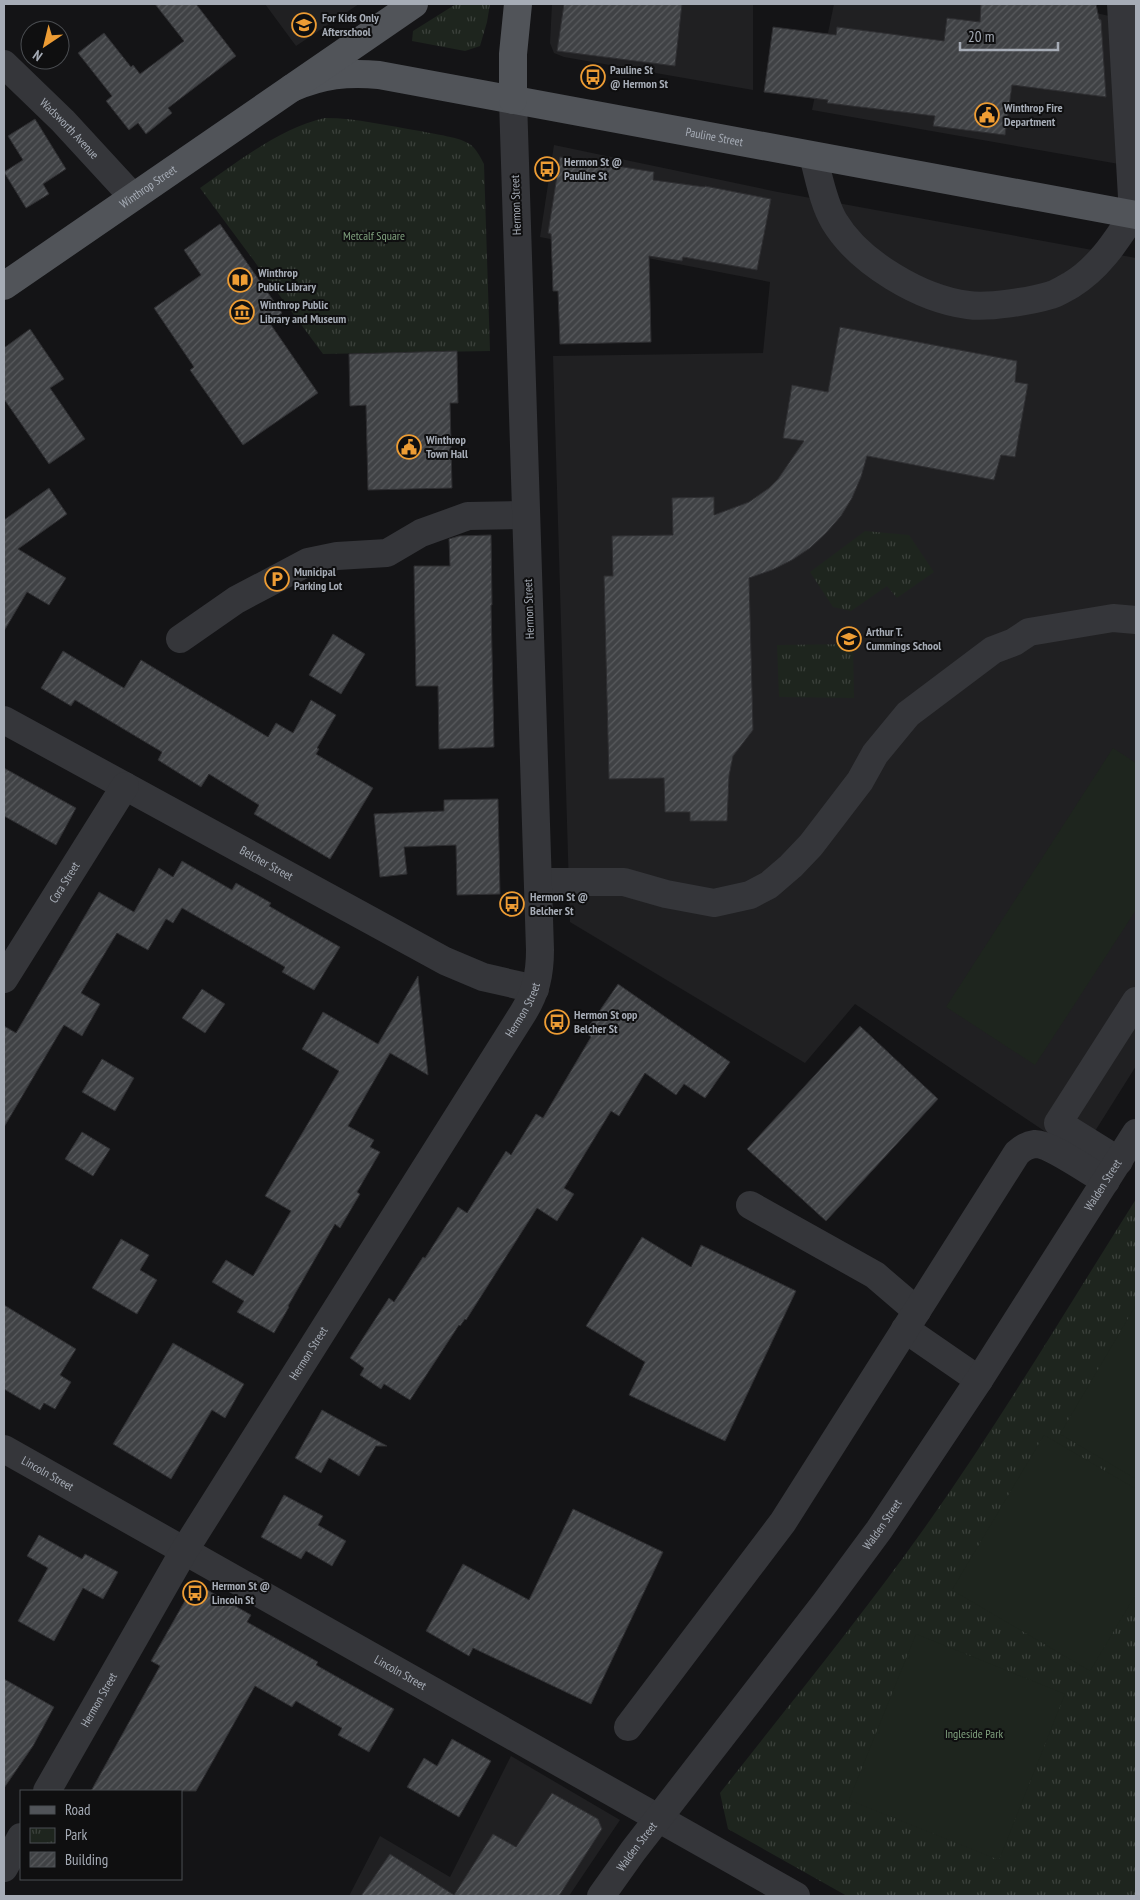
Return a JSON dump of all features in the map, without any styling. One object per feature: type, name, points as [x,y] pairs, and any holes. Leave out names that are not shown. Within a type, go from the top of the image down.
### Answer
[{"type":"main road","name":"Winthrop Street","points":[[4,286],[414,4]]},
{"type":"main road","points":[[513,100],[513,54],[518,4]]},
{"type":"main road","name":"Pauline Street","points":[[292,88],[327,76],[352,73],[396,78],[1135,215]]},
{"type":"street","points":[[813,156],[834,220],[849,240],[873,262],[900,281],[922,292],[969,305],[1017,301],[1052,295],[1089,273],[1114,244],[1135,215],[1121,4]]},
{"type":"street","name":"Wadsworth Avenue","points":[[4,64],[63,121],[133,197]]},
{"type":"street","name":"Hermon Street","points":[[48,1790],[184,1551],[523,1012],[535,989],[540,965],[538,882],[513,100]]},
{"type":"street","points":[[180,639],[236,600],[308,562],[337,556],[387,553],[421,533],[468,516],[526,515]]},
{"type":"street","points":[[538,882],[624,882],[666,894],[714,903],[750,895],[768,885],[812,845],[860,781],[875,754],[908,714],[993,650],[1014,642],[1029,632],[1113,618],[1136,620]]},
{"type":"street","name":"Belcher Street","points":[[4,720],[445,961],[483,977],[535,989]]},
{"type":"street","name":"Cora Street","points":[[4,979],[125,786]]},
{"type":"street","points":[[1112,1171],[1058,1123],[1136,1001]]},
{"type":"street","name":"Walden Street","points":[[601,1896],[658,1818],[855,1563],[901,1498],[979,1380],[1136,1133]]},
{"type":"street","points":[[628,1727],[783,1522],[1017,1153],[1025,1146],[1037,1144],[1112,1171]]},
{"type":"street","points":[[750,1205],[875,1275],[911,1320],[979,1380]]},
{"type":"street","name":"Lincoln Street","points":[[4,1449],[796,1896]]},
{"type":"street","points":[[4,1868],[20,1839]]},
{"type":"shaded area","name":"For Kids Only Afterschool","points":[[265,4],[359,4],[296,46]]},
{"type":"shaded area","points":[[552,4],[753,4],[753,90],[564,57],[554,53],[550,43]]},
{"type":"shaded area","points":[[834,4],[1011,4],[1096,13],[1136,22],[1136,167],[812,110]]},
{"type":"shaded area","name":"Arthur T. Cummings School","points":[[554,145],[778,192],[1136,258],[1136,1066],[1080,1155],[855,1004],[805,1063],[570,922],[553,356],[763,353],[770,282],[540,237]]},
{"type":"shaded area","points":[[511,1756],[620,1820],[569,1896],[349,1896],[380,1836],[450,1877]]},
{"type":"green space","points":[[456,4],[490,4],[480,46],[465,51],[412,41],[413,31]]},
{"type":"green space","name":"Metcalf Square","points":[[325,118],[361,121],[447,136],[466,142],[477,152],[484,164],[490,351],[323,354],[200,188],[275,138],[308,123]]},
{"type":"green space","points":[[865,531],[909,535],[934,572],[897,598],[887,586],[851,611],[833,607],[810,572]]},
{"type":"green space","points":[[853,644],[854,698],[779,697],[777,645]]},
{"type":"green space","points":[[1113,748],[1136,763],[1136,910],[1035,1065],[946,1007]]},
{"type":"green space","name":"Ingleside Park","points":[[1136,1199],[1136,1896],[847,1896],[728,1829],[720,1793],[849,1630],[923,1530],[1005,1408]]},
{"type":"green space","points":[[1136,1305],[1136,1479],[1060,1434]]},
{"type":"green space","points":[[1044,1435],[1136,1489],[1136,1594],[1090,1671],[952,1590]]},
{"type":"green space","points":[[916,1634],[1065,1694],[999,1860],[849,1800]]},
{"type":"building","points":[[155,4],[196,4],[236,56],[168,108],[172,113],[146,134],[138,123],[129,130],[106,101],[112,96],[78,53],[104,33],[131,67],[133,65],[140,74],[184,41]]},
{"type":"building","points":[[564,4],[682,4],[675,66],[557,51]]},
{"type":"building","points":[[981,4],[1096,4],[1099,19],[1101,20],[1106,97],[1012,85],[1005,135],[933,126],[935,116],[827,103],[828,100],[764,92],[773,27],[836,35],[837,27],[944,41],[947,18],[980,22]]},
{"type":"building","points":[[35,119],[66,169],[43,184],[49,194],[26,208],[4,172],[23,160],[8,136]]},
{"type":"building","points":[[560,157],[654,172],[653,180],[705,186],[771,199],[757,270],[683,257],[682,261],[649,256],[651,342],[560,344],[558,291],[553,291],[551,234],[548,233]]},
{"type":"building","points":[[220,224],[282,313],[269,322],[318,393],[243,445],[190,370],[194,367],[154,308],[201,275],[184,250]]},
{"type":"building","points":[[840,327],[1017,361],[1015,382],[1028,384],[1015,457],[1001,455],[994,480],[867,456],[852,498],[841,516],[826,533],[810,548],[792,560],[772,570],[749,578],[753,730],[733,756],[729,776],[727,821],[690,821],[690,812],[665,812],[664,778],[609,779],[604,576],[613,576],[612,536],[673,535],[672,498],[714,497],[714,515],[749,502],[769,488],[778,479],[804,441],[783,438],[792,385],[828,392]]},
{"type":"building","points":[[30,329],[64,379],[50,388],[85,439],[49,464],[4,399],[4,348]]},
{"type":"building","name":"Winthrop Town Hall","points":[[457,351],[458,403],[450,403],[452,488],[368,490],[366,405],[350,406],[349,354]]},
{"type":"building","points":[[49,488],[67,514],[18,549],[66,578],[49,605],[27,592],[4,631],[4,520]]},
{"type":"building","points":[[491,535],[494,747],[439,749],[438,686],[416,686],[414,566],[450,566],[449,539],[459,536]]},
{"type":"building","points":[[333,634],[365,654],[341,694],[309,675]]},
{"type":"building","points":[[63,651],[124,688],[141,660],[268,737],[276,723],[293,733],[311,700],[336,715],[317,748],[319,749],[316,754],[373,788],[330,859],[254,814],[259,805],[209,774],[201,787],[158,760],[162,752],[75,700],[71,706],[41,688]]},
{"type":"building","points":[[4,768],[76,808],[56,845],[4,816]]},
{"type":"building","points":[[498,799],[500,894],[457,895],[456,845],[404,847],[407,874],[380,877],[374,814],[444,811],[444,800]]},
{"type":"building","points":[[182,861],[232,890],[236,883],[271,903],[269,906],[340,947],[314,990],[282,972],[285,967],[182,908],[173,923],[166,919],[148,950],[117,933],[81,993],[100,1004],[82,1036],[64,1025],[4,1127],[4,1026],[16,1033],[99,892],[134,912],[159,868],[173,877]]},
{"type":"building","points":[[418,976],[428,1075],[390,1053],[348,1126],[374,1140],[370,1147],[380,1152],[357,1192],[360,1194],[340,1228],[335,1224],[274,1333],[237,1312],[244,1301],[212,1282],[226,1260],[253,1276],[291,1211],[265,1196],[339,1071],[302,1049],[323,1012],[378,1044]]},
{"type":"building","points":[[618,984],[730,1062],[705,1098],[684,1084],[676,1095],[645,1073],[619,1116],[611,1111],[564,1188],[574,1194],[557,1221],[537,1208],[466,1320],[459,1325],[410,1400],[384,1384],[381,1389],[360,1375],[364,1368],[350,1358],[389,1298],[394,1302],[458,1207],[467,1213],[506,1151],[511,1155],[536,1114],[543,1118],[591,1037],[585,1032]]},
{"type":"building","points":[[202,989],[225,1004],[205,1033],[182,1018]]},
{"type":"building","points":[[860,1026],[938,1099],[826,1221],[747,1149]]},
{"type":"building","points":[[102,1059],[134,1078],[115,1111],[82,1092]]},
{"type":"building","points":[[82,1132],[110,1149],[93,1176],[65,1159]]},
{"type":"building","points":[[642,1237],[691,1267],[701,1245],[796,1291],[725,1441],[629,1395],[645,1362],[586,1326]]},
{"type":"building","points":[[121,1239],[149,1255],[140,1270],[157,1280],[137,1314],[92,1288]]},
{"type":"building","points":[[4,1305],[76,1349],[60,1375],[71,1382],[55,1409],[44,1403],[40,1410],[4,1389]]},
{"type":"building","points":[[173,1343],[244,1384],[225,1418],[212,1410],[171,1479],[113,1444]]},
{"type":"building","points":[[322,1410],[387,1446],[376,1446],[359,1476],[329,1458],[321,1473],[295,1458]]},
{"type":"building","points":[[284,1495],[323,1516],[318,1525],[346,1541],[332,1566],[306,1551],[301,1559],[261,1537]]},
{"type":"building","points":[[573,1509],[663,1552],[591,1704],[473,1648],[469,1656],[426,1631],[463,1564],[529,1600]]},
{"type":"building","points":[[39,1535],[82,1559],[85,1554],[118,1572],[103,1599],[83,1588],[54,1641],[18,1621],[48,1568],[27,1556]]},
{"type":"building","points":[[195,1583],[251,1615],[247,1622],[318,1662],[316,1665],[394,1709],[369,1752],[338,1735],[342,1728],[296,1701],[292,1707],[255,1686],[196,1791],[92,1790],[160,1666],[151,1661]]},
{"type":"building","points":[[4,1679],[54,1707],[33,1746],[4,1788]]},
{"type":"building","points":[[452,1739],[491,1761],[459,1817],[407,1787],[424,1758],[437,1766]]},
{"type":"building","points":[[552,1793],[598,1819],[602,1829],[559,1896],[361,1896],[390,1854],[454,1895],[493,1834],[516,1847]]},
{"type":"place","name":"For Kids Only Afterschool","points":[[304,25]]},
{"type":"place","name":"Pauline St @ Hermon St","points":[[593,77]]},
{"type":"place","name":"Winthrop Fire Department","points":[[987,115]]},
{"type":"place","name":"Hermon St @ Pauline St","points":[[547,169]]},
{"type":"place","name":"Winthrop Public Library","points":[[240,280]]},
{"type":"place","name":"Winthrop Public Library and Museum","points":[[242,312]]},
{"type":"place","name":"Winthrop Town Hall","points":[[409,447]]},
{"type":"place","name":"Municipal Parking Lot","points":[[277,579]]},
{"type":"place","name":"Arthur T. Cummings School","points":[[849,639]]},
{"type":"place","name":"Hermon St @ Belcher St","points":[[512,904]]},
{"type":"place","name":"Hermon St opp Belcher St","points":[[557,1022]]},
{"type":"place","name":"Hermon St @ Lincoln St","points":[[195,1593]]}]
